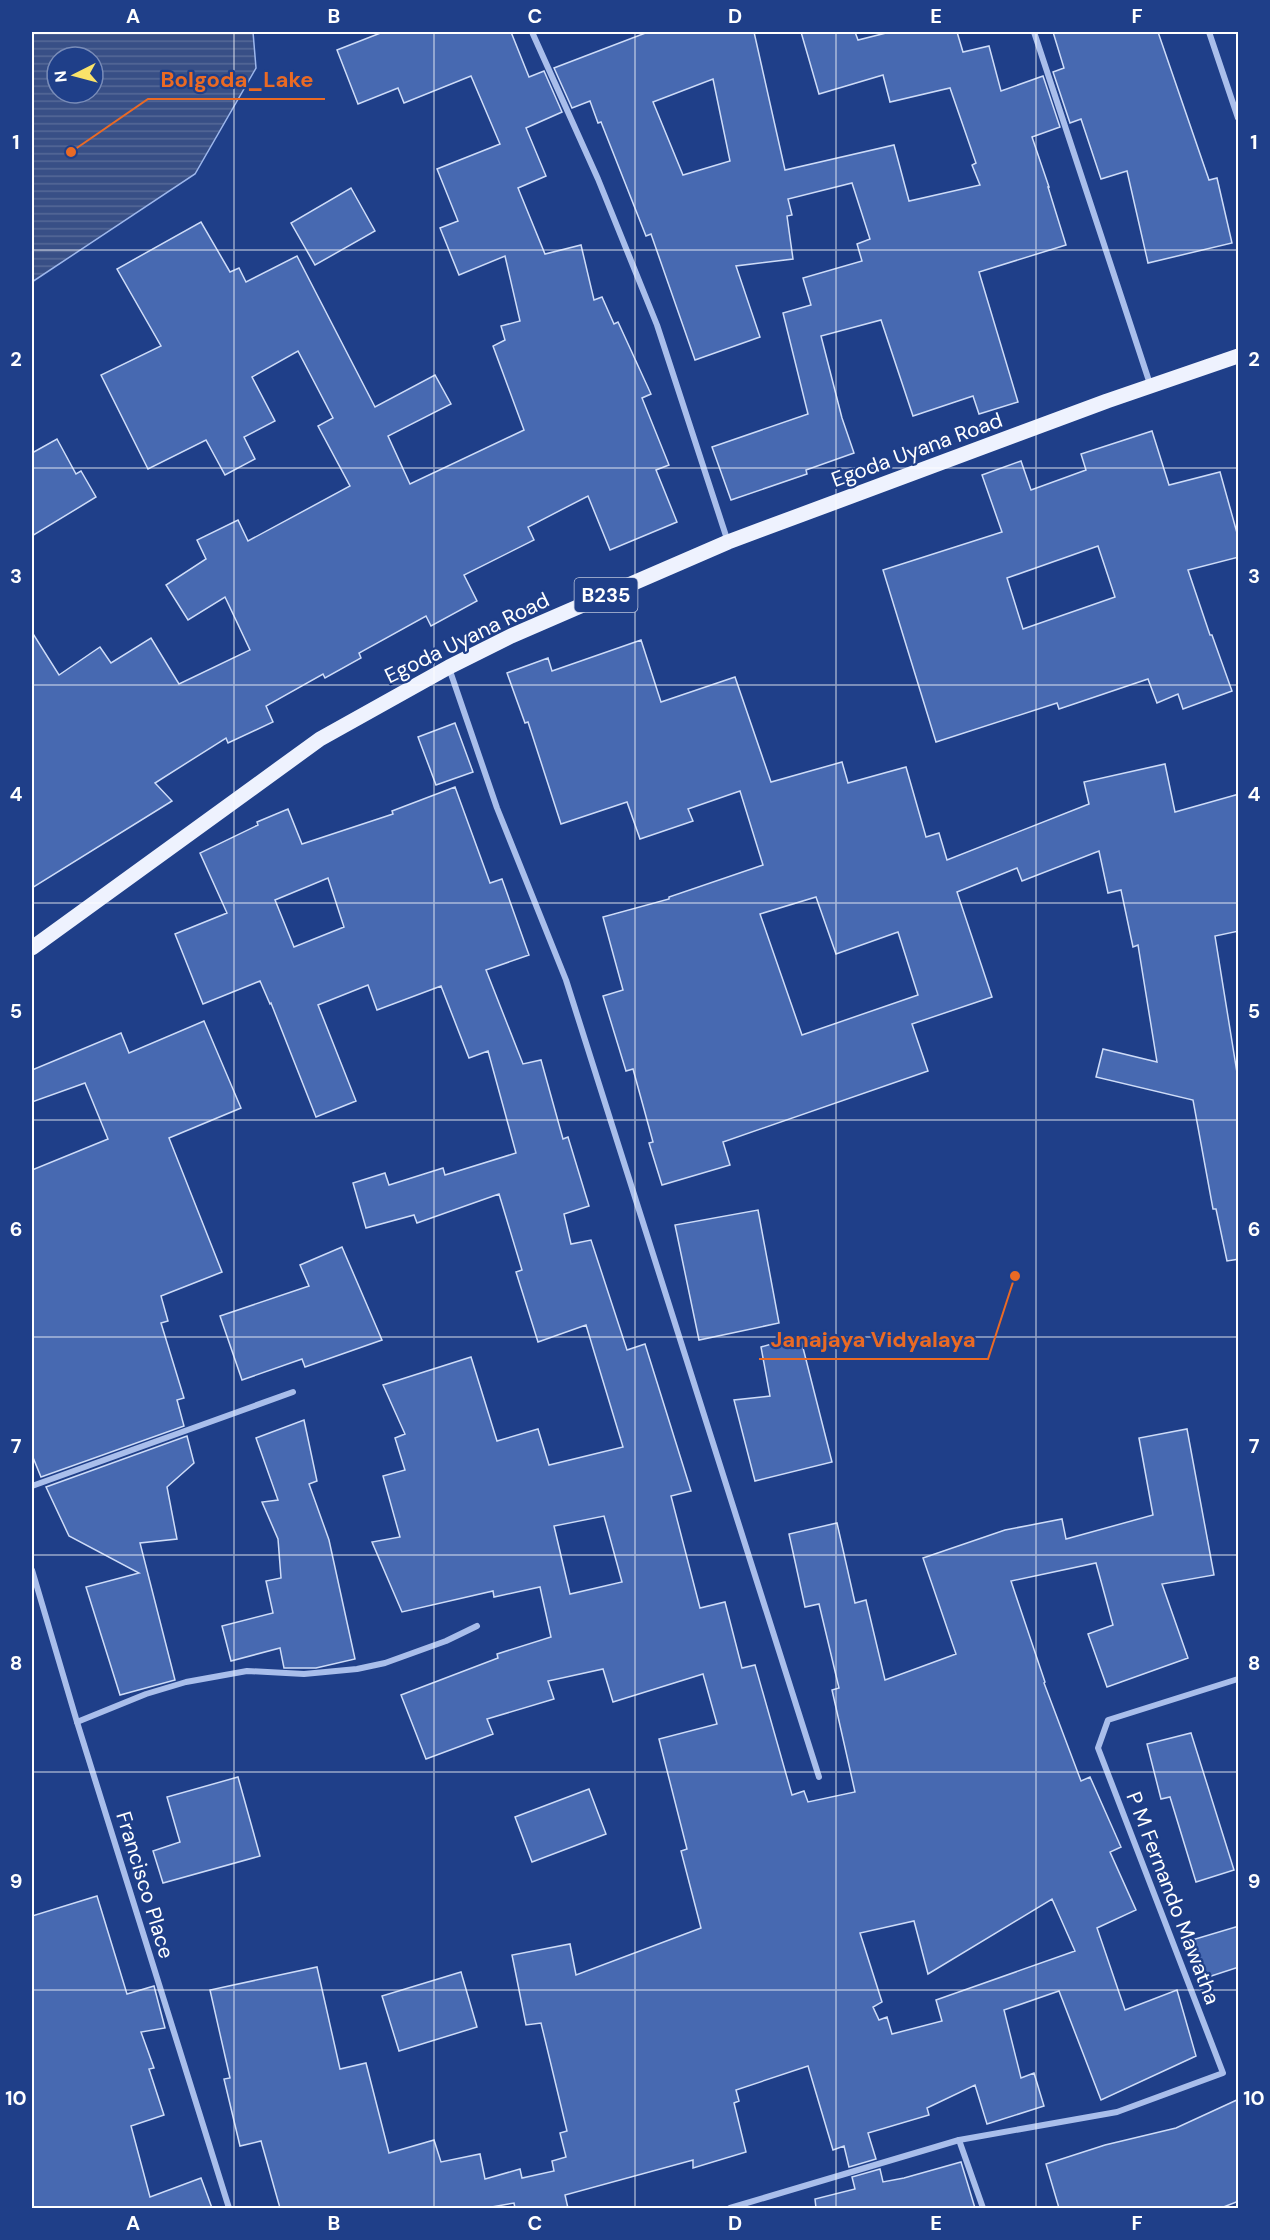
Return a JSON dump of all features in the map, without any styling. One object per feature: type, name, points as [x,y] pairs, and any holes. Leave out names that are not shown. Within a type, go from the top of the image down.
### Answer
[{"type":"main road","name":"Egoda Uyana Road","points":[[32,948],[320,739],[449,667],[511,636],[729,542],[1150,386],[1239,356]]},
{"type":"street","points":[[532,32],[598,179],[657,325],[729,542]]},
{"type":"street","points":[[1034,32],[1150,386]]},
{"type":"street","points":[[1209,32],[1239,118]]},
{"type":"street","points":[[449,667],[497,807],[566,980],[819,1778]]},
{"type":"street","points":[[32,1486],[293,1392]]},
{"type":"street","name":"Francisco Place","points":[[32,1570],[77,1722],[229,2208]]},
{"type":"street","points":[[77,1722],[146,1694],[196,1680],[247,1671],[304,1674],[357,1669],[385,1663],[446,1641],[477,1626]]},
{"type":"street","name":"P M Fernando Mawatha","points":[[730,2208],[959,2140],[1117,2112],[1223,2073],[1098,1748],[1108,1720],[1239,1679]]},
{"type":"street","points":[[959,2140],[983,2208]]},
{"type":"water","points":[[32,32],[253,32],[256,68],[195,174],[32,282]]},
{"type":"building","points":[[383,32],[511,32],[529,77],[544,71],[562,112],[526,128],[546,176],[518,188],[545,254],[581,245],[594,300],[602,297],[614,324],[618,322],[651,394],[642,398],[669,465],[656,470],[677,522],[610,550],[588,496],[528,527],[534,540],[464,575],[477,601],[431,626],[426,616],[359,653],[361,658],[325,678],[323,674],[266,706],[273,722],[228,743],[226,738],[155,783],[172,801],[32,888],[32,632],[59,675],[100,647],[111,663],[151,638],[179,684],[250,650],[225,597],[188,620],[166,585],[206,559],[197,540],[238,520],[248,541],[350,486],[318,426],[333,418],[298,351],[252,377],[275,421],[244,437],[255,459],[225,475],[206,440],[148,469],[101,375],[161,346],[117,269],[201,222],[230,272],[239,268],[246,282],[297,256],[375,407],[435,375],[451,404],[388,436],[410,484],[524,430],[493,346],[505,340],[501,326],[520,321],[505,256],[459,275],[440,228],[458,221],[437,169],[500,144],[471,76],[404,103],[398,88],[358,104],[337,50]]},
{"type":"building","points":[[648,32],[754,32],[785,170],[894,145],[909,201],[980,185],[972,165],[976,163],[950,88],[890,102],[883,75],[819,94],[801,32],[855,32],[858,40],[890,32],[957,32],[963,52],[989,46],[1001,91],[1043,76],[1060,127],[1032,137],[1066,245],[979,272],[1018,402],[979,414],[973,396],[913,416],[881,320],[821,336],[842,418],[854,453],[806,470],[807,474],[731,500],[712,447],[808,414],[783,313],[811,305],[803,278],[862,261],[857,244],[870,239],[852,183],[788,199],[792,215],[787,216],[793,259],[736,266],[760,337],[695,360],[651,234],[646,236],[601,122],[598,123],[590,101],[572,108],[554,68]],"holes":[[[713,79],[730,161],[683,175],[653,102]]]},
{"type":"building","points":[[1053,32],[1158,32],[1209,180],[1217,178],[1232,243],[1148,263],[1127,171],[1101,179],[1081,119],[1070,123],[1053,72],[1064,68]]},
{"type":"building","points":[[351,188],[375,231],[315,265],[291,223]]},
{"type":"building","points":[[1152,431],[1169,485],[1220,472],[1239,540],[1239,557],[1188,570],[1232,691],[1183,709],[1178,694],[1157,703],[1148,679],[1059,709],[1057,703],[936,742],[883,570],[1002,532],[982,475],[1021,461],[1031,490],[1086,470],[1081,454]],"holes":[[[1098,546],[1115,597],[1023,629],[1007,578]]]},
{"type":"building","points":[[57,439],[76,474],[81,471],[96,497],[32,536],[32,453]]},
{"type":"building","points":[[641,640],[661,702],[735,677],[771,782],[842,762],[848,783],[906,767],[926,837],[939,833],[947,860],[1089,804],[1084,782],[1165,764],[1175,812],[1239,794],[1239,931],[1215,936],[1239,1085],[1239,1259],[1227,1261],[1216,1209],[1213,1209],[1193,1100],[1096,1077],[1103,1049],[1157,1062],[1138,945],[1133,947],[1121,890],[1108,893],[1099,851],[1022,881],[1017,868],[957,892],[992,997],[912,1024],[928,1071],[723,1142],[730,1165],[662,1185],[649,1143],[653,1142],[633,1069],[626,1071],[603,996],[623,990],[603,917],[669,899],[669,897],[763,865],[740,791],[688,809],[693,821],[640,839],[627,802],[561,824],[528,722],[525,723],[507,673],[548,658],[552,671]],"holes":[[[816,897],[836,954],[898,932],[918,995],[802,1035],[760,914]]]},
{"type":"building","points":[[455,723],[473,772],[436,785],[418,737]]},
{"type":"building","points":[[455,787],[490,883],[502,879],[529,955],[486,970],[523,1064],[541,1060],[563,1139],[568,1137],[589,1206],[564,1214],[571,1244],[591,1240],[627,1350],[645,1344],[691,1491],[671,1496],[700,1608],[725,1602],[742,1668],[755,1665],[792,1795],[804,1791],[808,1802],[855,1792],[832,1690],[839,1688],[819,1604],[805,1607],[789,1534],[837,1523],[855,1603],[866,1600],[885,1680],[956,1654],[923,1558],[1005,1530],[1062,1519],[1066,1539],[1153,1515],[1139,1438],[1187,1429],[1214,1575],[1162,1584],[1188,1658],[1107,1687],[1088,1634],[1113,1625],[1096,1563],[1011,1581],[1044,1683],[1081,1781],[1090,1777],[1121,1847],[1110,1852],[1136,1910],[1097,1928],[1125,2010],[1177,1990],[1196,2056],[1101,2100],[1059,1991],[1004,2010],[1021,2078],[1034,2073],[1044,2106],[987,2124],[975,2085],[927,2108],[929,2115],[868,2133],[876,2159],[849,2167],[844,2146],[833,2150],[808,2066],[736,2090],[739,2101],[734,2103],[746,2152],[693,2168],[693,2160],[565,2195],[568,2208],[515,2208],[514,2203],[486,2208],[280,2208],[261,2141],[240,2146],[224,2079],[230,2078],[210,1990],[317,1967],[340,2069],[366,2063],[389,2153],[434,2140],[441,2162],[480,2154],[485,2179],[520,2169],[522,2178],[554,2171],[552,2161],[566,2157],[560,2133],[567,2131],[541,2023],[526,2025],[512,1955],[570,1944],[576,1975],[701,1928],[681,1851],[687,1849],[659,1739],[717,1724],[703,1674],[613,1702],[603,1669],[548,1681],[554,1699],[487,1719],[493,1734],[426,1759],[401,1695],[498,1658],[497,1654],[551,1637],[540,1587],[494,1597],[493,1591],[402,1612],[372,1542],[400,1537],[383,1476],[405,1470],[395,1438],[405,1434],[383,1385],[471,1357],[497,1441],[538,1429],[549,1465],[623,1447],[586,1325],[538,1342],[516,1272],[522,1270],[499,1194],[417,1223],[414,1215],[366,1228],[353,1183],[385,1173],[389,1185],[443,1168],[445,1175],[516,1153],[488,1051],[469,1058],[441,986],[377,1010],[368,985],[318,1005],[356,1101],[316,1117],[260,981],[203,1004],[175,934],[227,913],[200,853],[258,825],[257,822],[288,809],[302,844],[393,814],[392,811]],"holes":[[[328,878],[344,927],[294,947],[275,900]],[[604,1516],[622,1582],[570,1594],[554,1526]],[[1052,1899],[1075,1951],[936,2000],[942,2021],[892,2034],[887,2017],[879,2020],[873,2007],[882,2002],[860,1933],[914,1921],[928,1974]]]},
{"type":"building","points":[[204,1021],[241,1108],[169,1138],[222,1272],[161,1296],[168,1321],[161,1323],[184,1398],[177,1400],[184,1426],[41,1477],[32,1455],[32,1170],[108,1139],[85,1083],[32,1102],[32,1070],[121,1033],[129,1053]]},
{"type":"building","points":[[758,1210],[779,1323],[699,1340],[675,1225]]},
{"type":"building","points":[[342,1247],[382,1340],[305,1367],[302,1359],[242,1380],[220,1316],[309,1286],[300,1265]]},
{"type":"building","points":[[800,1336],[832,1462],[755,1481],[734,1400],[770,1396],[761,1347]]},
{"type":"building","points":[[304,1420],[317,1481],[309,1484],[329,1540],[355,1659],[316,1668],[284,1668],[280,1648],[231,1661],[222,1626],[273,1613],[266,1581],[281,1578],[278,1539],[262,1502],[278,1500],[256,1438]]},
{"type":"building","points":[[187,1436],[194,1463],[167,1487],[177,1539],[140,1543],[175,1680],[120,1695],[86,1587],[139,1573],[69,1536],[46,1487]]},
{"type":"building","points":[[1191,1733],[1234,1870],[1196,1882],[1170,1797],[1161,1799],[1147,1744]]},
{"type":"building","points":[[238,1777],[260,1856],[163,1883],[153,1851],[180,1842],[167,1797]]},
{"type":"building","points":[[589,1789],[606,1834],[532,1862],[515,1817]]},
{"type":"building","points":[[97,1896],[127,1994],[154,1986],[165,2028],[141,2032],[154,2068],[149,2069],[164,2115],[131,2126],[150,2197],[201,2178],[212,2208],[32,2208],[32,1916]]},
{"type":"building","points":[[1239,1926],[1239,1967],[1205,1978],[1192,1940]]},
{"type":"building","points":[[461,1972],[477,2027],[399,2051],[382,1996]]},
{"type":"building","points":[[1239,2099],[1239,2201],[1221,2208],[1059,2208],[1046,2164],[1105,2145],[1176,2128]]},
{"type":"building","points":[[961,2162],[975,2208],[816,2208],[815,2199],[855,2189],[852,2177],[880,2169],[883,2182]]},
{"type":"place","name":"Bolgoda_Lake","points":[[71,152]]},
{"type":"place","name":"Janajaya Vidyalaya","points":[[1015,1276]]}]
